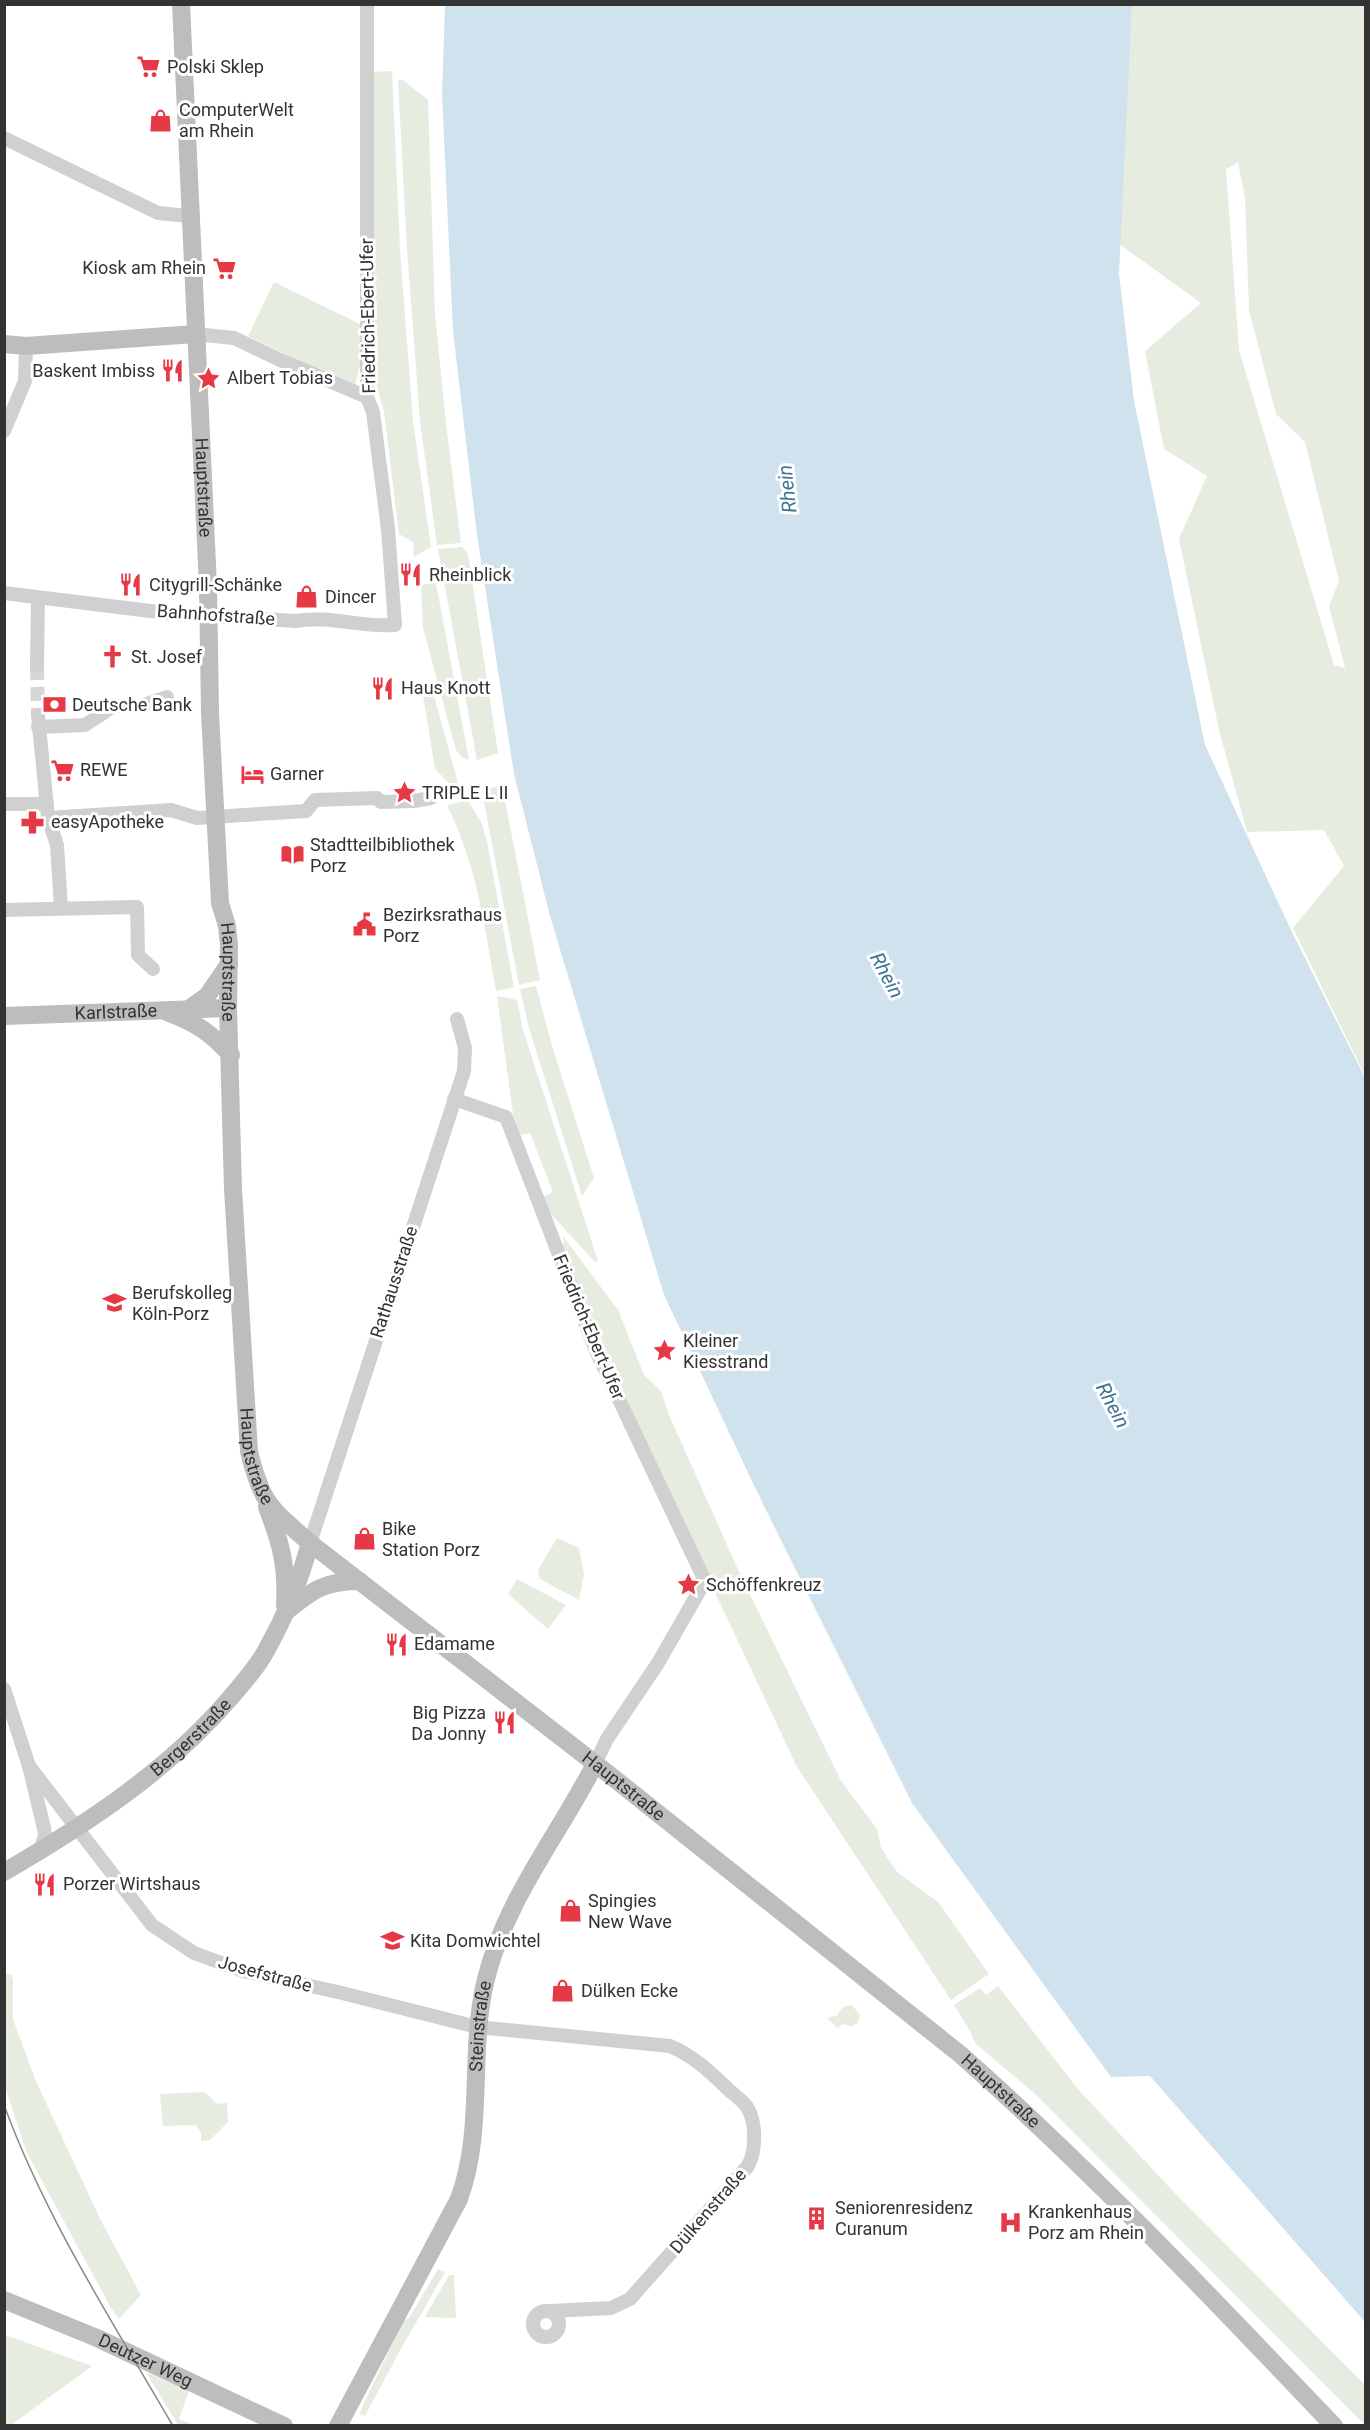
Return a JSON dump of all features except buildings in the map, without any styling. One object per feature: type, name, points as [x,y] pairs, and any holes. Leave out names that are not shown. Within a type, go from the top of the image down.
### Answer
[{"type":"main road","name":"Hauptstraße","points":[[181,4],[209,616],[210,713],[220,903],[227,926],[229,964],[233,1189],[248,1433],[256,1481],[263,1496],[273,1510],[310,1543],[899,2004],[997,2087],[1176,2260],[1332,2423]]},
{"type":"main road","points":[[4,344],[26,346],[195,334]]},
{"type":"main road","points":[[190,1008],[207,996],[229,964]]},
{"type":"main road","name":"Karlstraße","points":[[4,1016],[228,1008]]},
{"type":"main road","points":[[162,1010],[201,1027],[231,1055]]},
{"type":"main road","points":[[263,1496],[283,1553],[286,1575],[285,1613]]},
{"type":"main road","name":"Bergerstraße","points":[[4,1872],[78,1828],[163,1766],[204,1728],[248,1677],[266,1650],[300,1580],[310,1543]]},
{"type":"main road","points":[[285,1613],[308,1594],[325,1584],[360,1581]]},
{"type":"main road","name":"Steinstraße","points":[[338,2426],[459,2199],[467,2178],[472,2134],[477,2026],[486,1978],[501,1931],[595,1764]]},
{"type":"main road","name":"Deutzer Weg","points":[[4,2300],[97,2338],[284,2426]]},
{"type":"street","name":"Friedrich-Ebert-Ufer","points":[[367,4],[367,397],[373,412],[388,529],[394,625]]},
{"type":"street","points":[[4,138],[158,213],[189,216]]},
{"type":"street","points":[[195,334],[234,338],[367,397]]},
{"type":"street","points":[[4,431],[25,381],[26,346]]},
{"type":"street","name":"Bahnhofstraße","points":[[4,593],[209,616],[296,621],[309,618],[382,626],[394,625]]},
{"type":"street","points":[[37,666],[38,598]]},
{"type":"street","points":[[61,908],[57,845],[47,811],[38,721],[85,725],[114,706],[141,706],[167,697]]},
{"type":"street","points":[[4,804],[47,811],[171,810],[197,818],[306,811],[315,800],[377,798],[381,802],[431,798]]},
{"type":"street","points":[[4,910],[137,907],[138,955],[153,969]]},
{"type":"street","name":"Rathausstraße","points":[[310,1543],[464,1071],[465,1048],[457,1019]]},
{"type":"street","name":"Friedrich-Ebert-Ufer","points":[[454,1100],[506,1117],[596,1351],[705,1581]]},
{"type":"street","name":"Steinstraße","points":[[595,1764],[607,1739],[658,1663],[705,1581]]},
{"type":"street","name":"Josefstraße","points":[[4,1689],[29,1766],[45,1835],[40,1851]]},
{"type":"street","name":"Josefstraße","points":[[29,1766],[152,1925],[194,1953],[243,1971],[477,2026]]},
{"type":"street","name":"Dülkenstraße","points":[[477,2026],[670,2046],[698,2061],[747,2106],[751,2114],[754,2147],[753,2157],[748,2166],[630,2299],[611,2308],[550,2312]]},
{"type":"shaded area","points":[[1132,5],[1365,5],[1365,1076],[1293,928],[1344,866],[1324,830],[1247,832],[1219,730],[1179,539],[1207,476],[1164,449],[1145,351],[1201,303],[1119,244]],"holes":[[[1238,162],[1245,198],[1249,310],[1276,414],[1305,442],[1339,581],[1329,606],[1345,668],[1334,665],[1239,350],[1226,169]]]},
{"type":"shaded area","points":[[392,71],[400,250],[413,421],[431,547],[414,557],[413,542],[399,534],[384,411],[376,384],[371,72]]},
{"type":"shaded area","points":[[398,80],[403,80],[428,100],[435,313],[461,543],[437,545],[420,421],[407,249]]},
{"type":"shaded area","points":[[274,282],[362,325],[363,353],[355,385],[321,372],[248,336]]},
{"type":"shaded area","points":[[462,547],[468,554],[498,753],[477,760],[438,549]]},
{"type":"shaded area","points":[[436,583],[469,760],[462,757],[456,750],[423,628],[421,585]]},
{"type":"shaded area","points":[[422,689],[432,689],[458,783],[451,785],[435,769]]},
{"type":"shaded area","points":[[500,786],[503,790],[540,980],[519,985],[483,797],[483,790]]},
{"type":"shaded area","points":[[468,800],[482,824],[487,842],[514,987],[496,991],[484,921],[473,875],[448,808],[449,805]]},
{"type":"shaded area","points":[[536,986],[552,1046],[594,1178],[582,1196],[529,1028],[520,989]]},
{"type":"shaded area","points":[[497,996],[517,1000],[523,1030],[598,1261],[596,1263],[547,1210],[542,1197],[553,1192],[530,1133],[520,1135],[513,1114]]},
{"type":"shaded area","points":[[563,1236],[618,1310],[644,1375],[661,1391],[668,1413],[740,1574],[841,1781],[877,1829],[881,1848],[897,1872],[938,1902],[989,1974],[951,2000],[797,1767],[650,1454],[586,1303],[582,1302],[562,1250]]},
{"type":"shaded area","points":[[557,1538],[579,1548],[584,1574],[579,1600],[540,1579],[538,1570]]},
{"type":"shaded area","points":[[517,1579],[566,1605],[548,1629],[508,1594]]},
{"type":"shaded area","points":[[5,1974],[11,1974],[13,1980],[13,2019],[35,2079],[100,2219],[141,2295],[119,2319],[27,2153],[5,2087]]},
{"type":"shaded area","points":[[998,1986],[1077,2088],[1171,2189],[1365,2385],[1365,2425],[1034,2093],[975,2043],[954,2005],[980,1988],[986,1995]]},
{"type":"shaded area","points":[[852,2005],[860,2015],[858,2023],[851,2026],[842,2024],[838,2028],[827,2018],[838,2015],[843,2007]]},
{"type":"shaded area","points":[[205,2092],[217,2104],[227,2103],[228,2122],[210,2140],[201,2141],[201,2133],[196,2125],[163,2126],[160,2094]]},
{"type":"shaded area","points":[[438,2269],[445,2272],[365,2416],[359,2414],[403,2321],[409,2318]]},
{"type":"shaded area","points":[[449,2275],[454,2275],[456,2318],[425,2317]]},
{"type":"shaded area","points":[[5,2335],[92,2366],[11,2425],[5,2425]]},
{"type":"shaded area","points":[[146,2372],[189,2391],[179,2419],[194,2425],[178,2425]]},
{"type":"water","name":"Rhein","points":[[445,5],[1132,5],[1119,274],[1134,401],[1205,745],[1291,930],[1365,1078],[1365,2322],[1150,2076],[1111,2077],[912,1803],[761,1500],[664,1295],[550,916],[514,774],[477,535],[453,331],[442,94]]},
{"type":"tunnel","points":[[37,666],[38,715]]},
{"type":"tram line","points":[[4,2105],[40,2188],[81,2269],[173,2426]]},
{"type":"place","name":"Polski Sklep","points":[[149,67]]},
{"type":"place","name":"ComputerWelt am Rhein","points":[[161,120]]},
{"type":"place","name":"Kiosk am Rhein","points":[[224,268]]},
{"type":"place","name":"Baskent Imbiss","points":[[173,371]]},
{"type":"place","name":"Albert Tobias","points":[[209,378]]},
{"type":"place","name":"Rheinblick","points":[[411,575]]},
{"type":"place","name":"Citygrill-Schänke","points":[[131,585]]},
{"type":"place","name":"Dincer","points":[[307,597]]},
{"type":"place","name":"St. Josef","points":[[113,657]]},
{"type":"place","name":"Haus Knott","points":[[383,688]]},
{"type":"place","name":"Deutsche Bank","points":[[54,705]]},
{"type":"place","name":"REWE","points":[[62,770]]},
{"type":"place","name":"Garner","points":[[252,774]]},
{"type":"place","name":"TRIPLE L II","points":[[404,793]]},
{"type":"place","name":"easyApotheke","points":[[33,822]]},
{"type":"place","name":"Stadtteilbibliothek Porz","points":[[292,855]]},
{"type":"place","name":"Bezirksrathaus Porz","points":[[365,925]]},
{"type":"place","name":"Berufskolleg Köln-Porz","points":[[114,1303]]},
{"type":"place","name":"Kleiner Kiesstrand","points":[[665,1351]]},
{"type":"place","name":"Bike Station Porz","points":[[364,1539]]},
{"type":"place","name":"Schöffenkreuz","points":[[688,1585]]},
{"type":"place","name":"Edamame","points":[[396,1644]]},
{"type":"place","name":"Big Pizza Da Jonny","points":[[504,1723]]},
{"type":"place","name":"Porzer Wirtshaus","points":[[45,1884]]},
{"type":"place","name":"Spingies New Wave","points":[[570,1911]]},
{"type":"place","name":"Kita Domwichtel","points":[[392,1941]]},
{"type":"place","name":"Dülken Ecke","points":[[563,1991]]},
{"type":"place","name":"Seniorenresidenz Curanum","points":[[817,2218]]},
{"type":"place","name":"Krankenhaus Porz am Rhein","points":[[1010,2222]]}]
